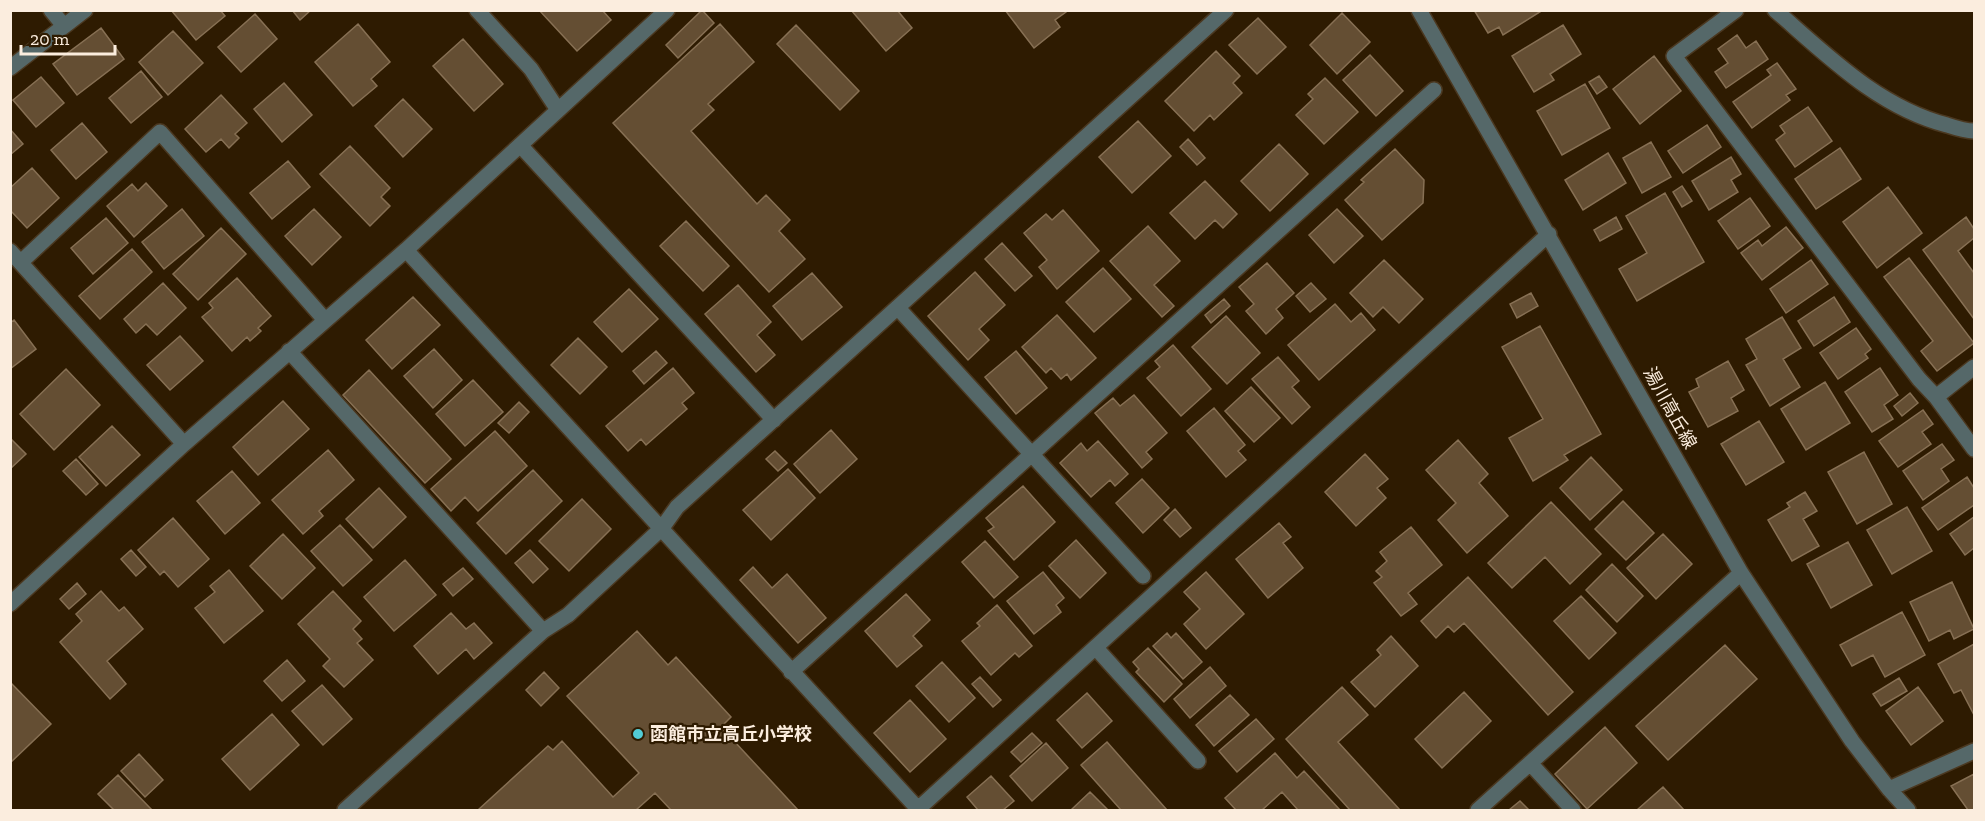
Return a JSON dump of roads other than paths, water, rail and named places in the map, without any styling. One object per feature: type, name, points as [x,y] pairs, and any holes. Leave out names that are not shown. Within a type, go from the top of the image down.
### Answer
[{"type":"street","points":[[51,10],[64,26]]},
{"type":"street","points":[[10,68],[85,10]]},
{"type":"street","points":[[477,10],[531,69],[558,110]]},
{"type":"street","points":[[10,604],[184,444],[406,250],[666,10]]},
{"type":"street","points":[[345,810],[543,631],[568,615],[662,528],[677,507],[1226,10]]},
{"type":"street","name":"湯川高丘線","points":[[1419,10],[1741,573],[1852,741],[1908,810]]},
{"type":"street","points":[[1736,10],[1674,56],[1974,449]]},
{"type":"street","points":[[1775,10],[1858,81],[1884,99],[1936,122],[1974,131]]},
{"type":"street","points":[[791,672],[1434,90]]},
{"type":"street","points":[[184,444],[16,256],[160,132],[325,320]]},
{"type":"street","points":[[520,145],[774,420]]},
{"type":"street","points":[[406,250],[919,810],[1549,234]]},
{"type":"street","points":[[898,308],[1143,576]]},
{"type":"street","points":[[289,351],[543,631]]},
{"type":"street","points":[[1936,397],[1974,367]]},
{"type":"street","points":[[1478,810],[1741,573]]},
{"type":"street","points":[[1096,648],[1198,761]]},
{"type":"street","points":[[1889,789],[1974,750]]},
{"type":"street","points":[[1530,763],[1573,810]]},
{"type":"place","name":"函館市立高丘小学校","points":[[638,734]]}]
